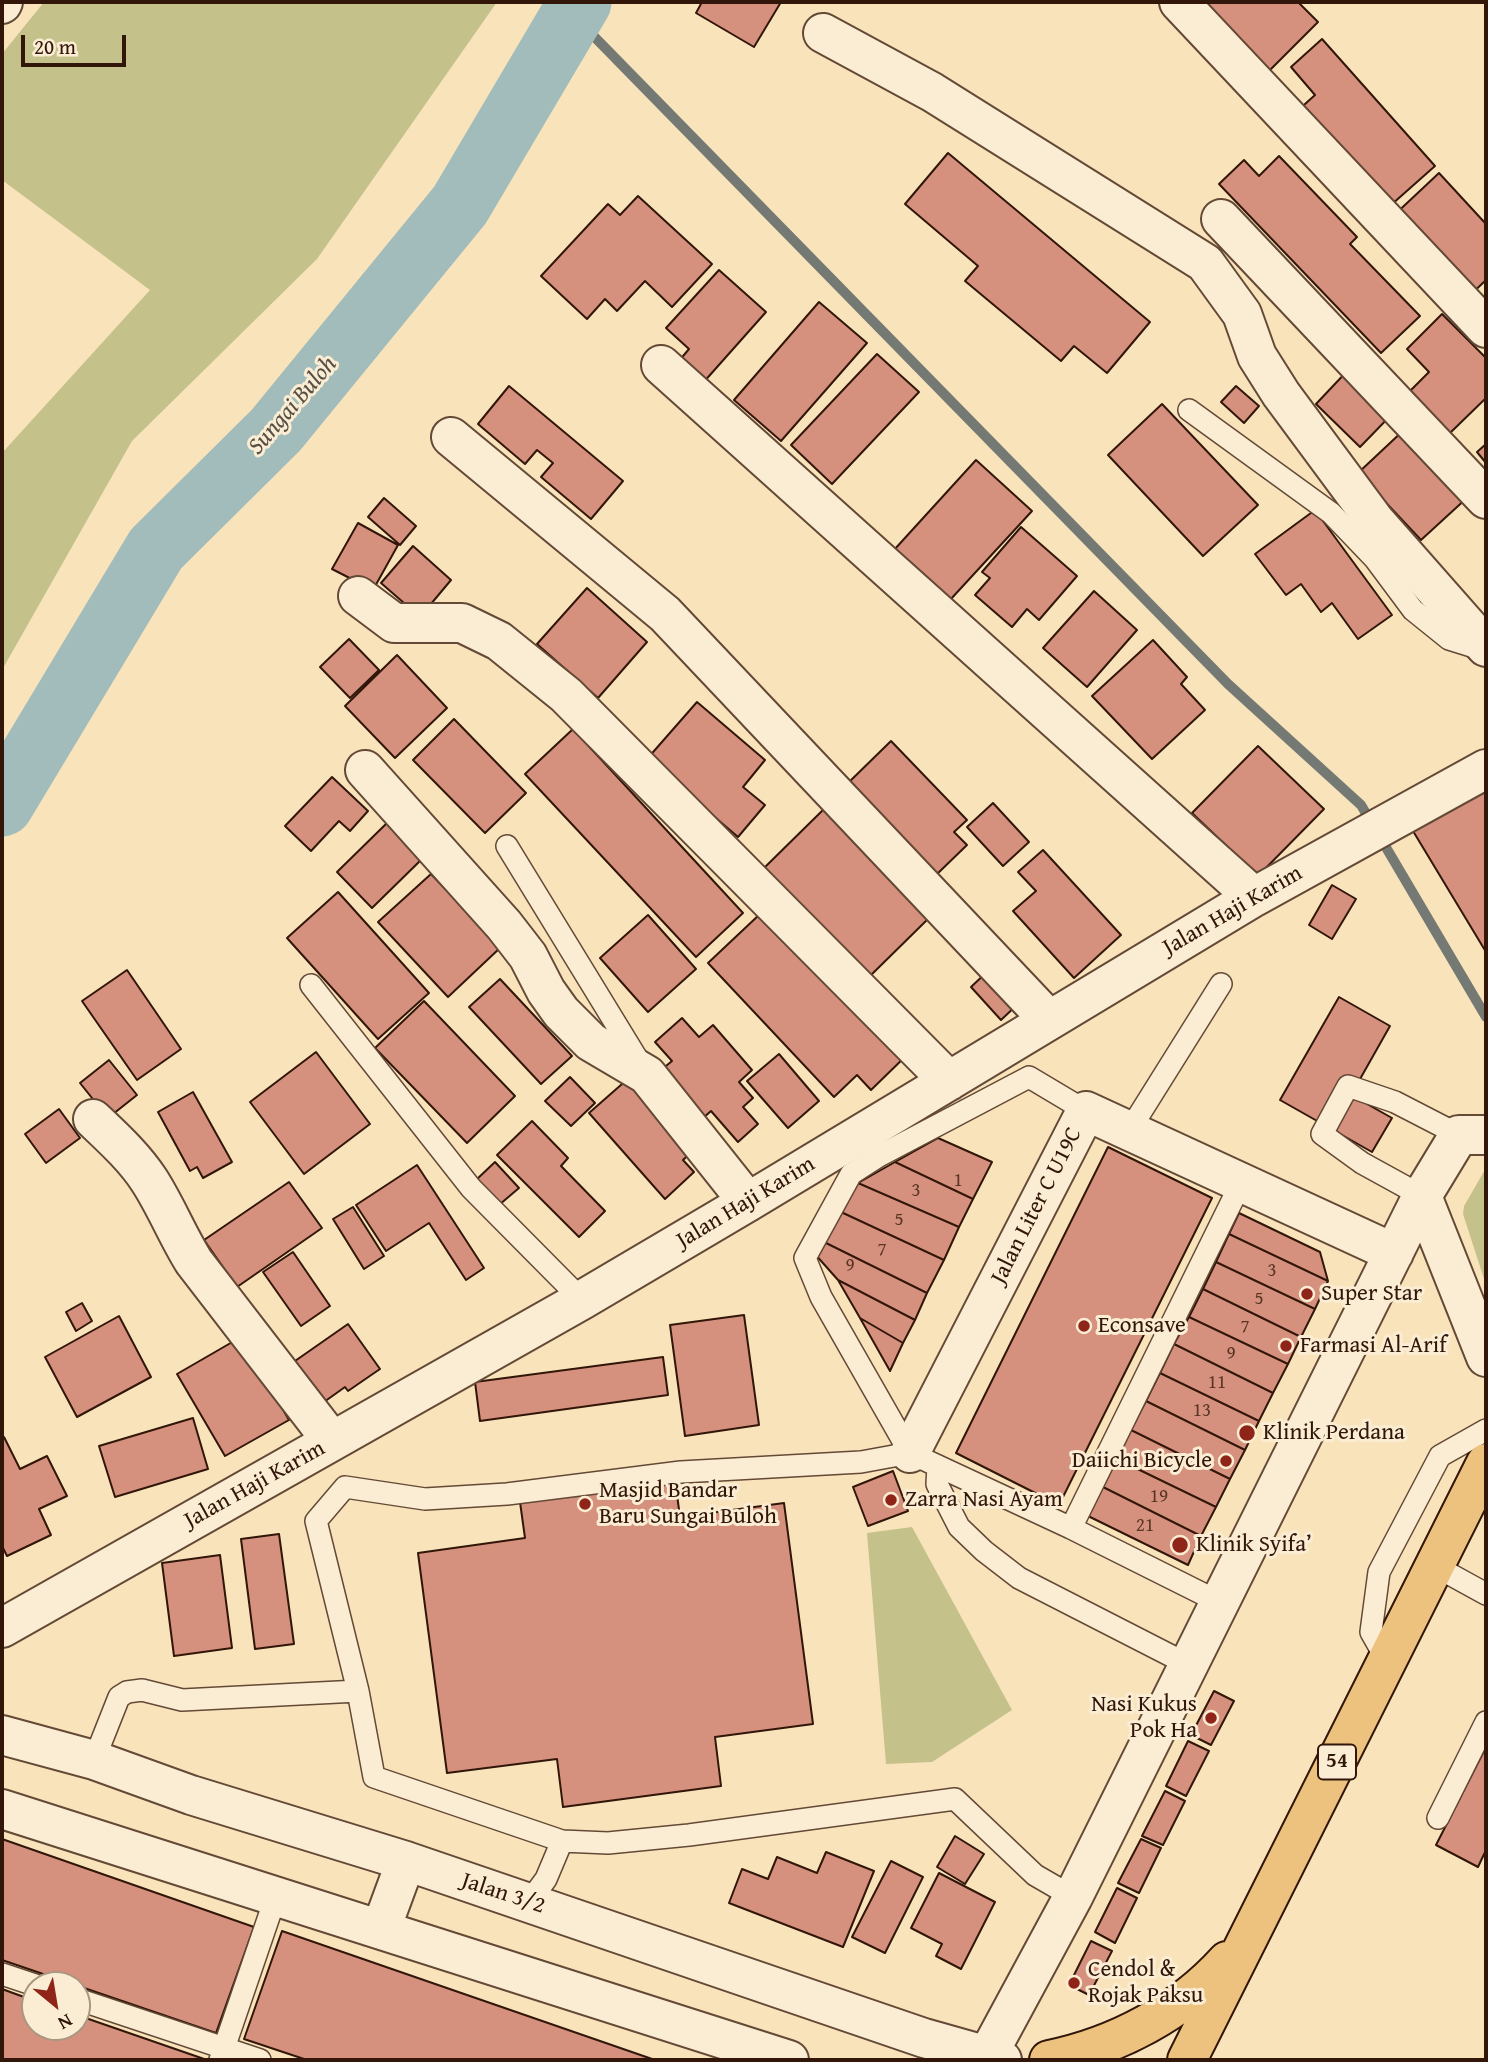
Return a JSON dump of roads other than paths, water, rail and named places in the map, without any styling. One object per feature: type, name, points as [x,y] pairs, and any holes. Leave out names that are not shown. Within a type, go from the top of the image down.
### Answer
[{"type":"highway","name":"54","points":[[1187,2060],[1486,1463]]},
{"type":"highway","points":[[1049,2060],[1075,2055],[1124,2036],[1171,2010],[1212,1977],[1248,1938]]},
{"type":"street","points":[[1179,2],[1486,328]]},
{"type":"street","points":[[823,33],[933,92],[1205,263],[1242,314],[1257,356],[1281,394],[1375,521],[1486,649]]},
{"type":"street","points":[[1221,219],[1486,499]]},
{"type":"street","points":[[661,365],[1254,897]]},
{"type":"street","points":[[451,437],[665,614],[1049,1020]]},
{"type":"street","points":[[358,596],[394,623],[462,623],[499,641],[566,695],[949,1081]]},
{"type":"street","name":"Jalan Haji Karim","points":[[2,1628],[582,1300],[1254,897],[1486,769]]},
{"type":"street","points":[[365,770],[504,925],[528,956],[546,991],[561,1012],[591,1042],[647,1075],[748,1202]]},
{"type":"street","name":"Jalan Liter C U19C","points":[[924,1459],[1086,1111],[1394,1253]]},
{"type":"street","points":[[93,1119],[149,1180],[194,1262],[332,1441]]},
{"type":"street","points":[[991,2059],[1422,1196],[1473,1135]]},
{"type":"street","points":[[1422,1196],[1486,1357]]},
{"type":"street","name":"Jalan 3/2","points":[[2,1735],[94,1760],[191,1795],[529,1902],[919,2049],[991,2059]]},
{"type":"street","points":[[2,1809],[381,1929],[737,2052],[789,2060]]},
{"type":"street","points":[[381,1929],[405,1861]]},
{"type":"lane","points":[[1189,410],[1331,513],[1376,559],[1413,610],[1449,639],[1486,649]]},
{"type":"lane","points":[[507,846],[647,1075]]},
{"type":"lane","points":[[1129,1131],[1222,984]]},
{"type":"lane","points":[[311,985],[471,1188],[582,1300]]},
{"type":"lane","points":[[1086,1111],[1029,1077],[1017,1083],[878,1156],[851,1174],[805,1258],[821,1297],[924,1459],[959,1527],[1019,1578],[1189,1665]]},
{"type":"lane","points":[[1422,1196],[1362,1163],[1322,1134],[1348,1086],[1395,1102],[1473,1135]]},
{"type":"lane","points":[[1071,1528],[1241,1183]]},
{"type":"lane","points":[[1388,1662],[1371,1632],[1379,1572],[1440,1456],[1486,1430]]},
{"type":"lane","points":[[1073,1897],[1035,1875],[955,1799],[608,1843],[562,1841],[374,1777],[358,1691],[316,1521],[345,1487],[425,1499],[507,1494],[681,1472],[924,1459],[1221,1603]]},
{"type":"lane","points":[[1435,1566],[1486,1594]]},
{"type":"lane","points":[[94,1760],[119,1697],[127,1692],[142,1690],[183,1700],[358,1691]]},
{"type":"lane","points":[[1438,1818],[1486,1722]]},
{"type":"lane","points":[[529,1902],[546,1879],[562,1841]]},
{"type":"lane","points":[[222,2054],[276,1896]]},
{"type":"lane","points":[[2,1974],[21,1980]]},
{"type":"lane","points":[[91,2004],[222,2054],[260,2060]]},
{"type":"waterway","name":"Sungai Buloh","points":[[2,805],[156,549],[276,430],[460,205],[580,2]]},
{"type":"waterway","points":[[573,15],[1228,684],[1361,805],[1486,1017]]},
{"type":"place","name":"Super Star","points":[[1307,1294]]},
{"type":"place","name":"Econsave","points":[[1084,1326]]},
{"type":"place","name":"Farmasi Al-Arif","points":[[1286,1346]]},
{"type":"place","name":"Klinik Perdana","points":[[1247,1433]]},
{"type":"place","name":"Daiichi Bicycle","points":[[1226,1461]]},
{"type":"place","name":"Zarra Nasi Ayam","points":[[891,1500]]},
{"type":"place","name":"Masjid Bandar Baru Sungai Buloh","points":[[585,1504]]},
{"type":"place","name":"Klinik Syifa’","points":[[1180,1545]]},
{"type":"place","name":"Nasi Kukus Pok Ha","points":[[1211,1718]]},
{"type":"place","name":"Cendol & Rojak Paksu","points":[[1074,1983]]}]
